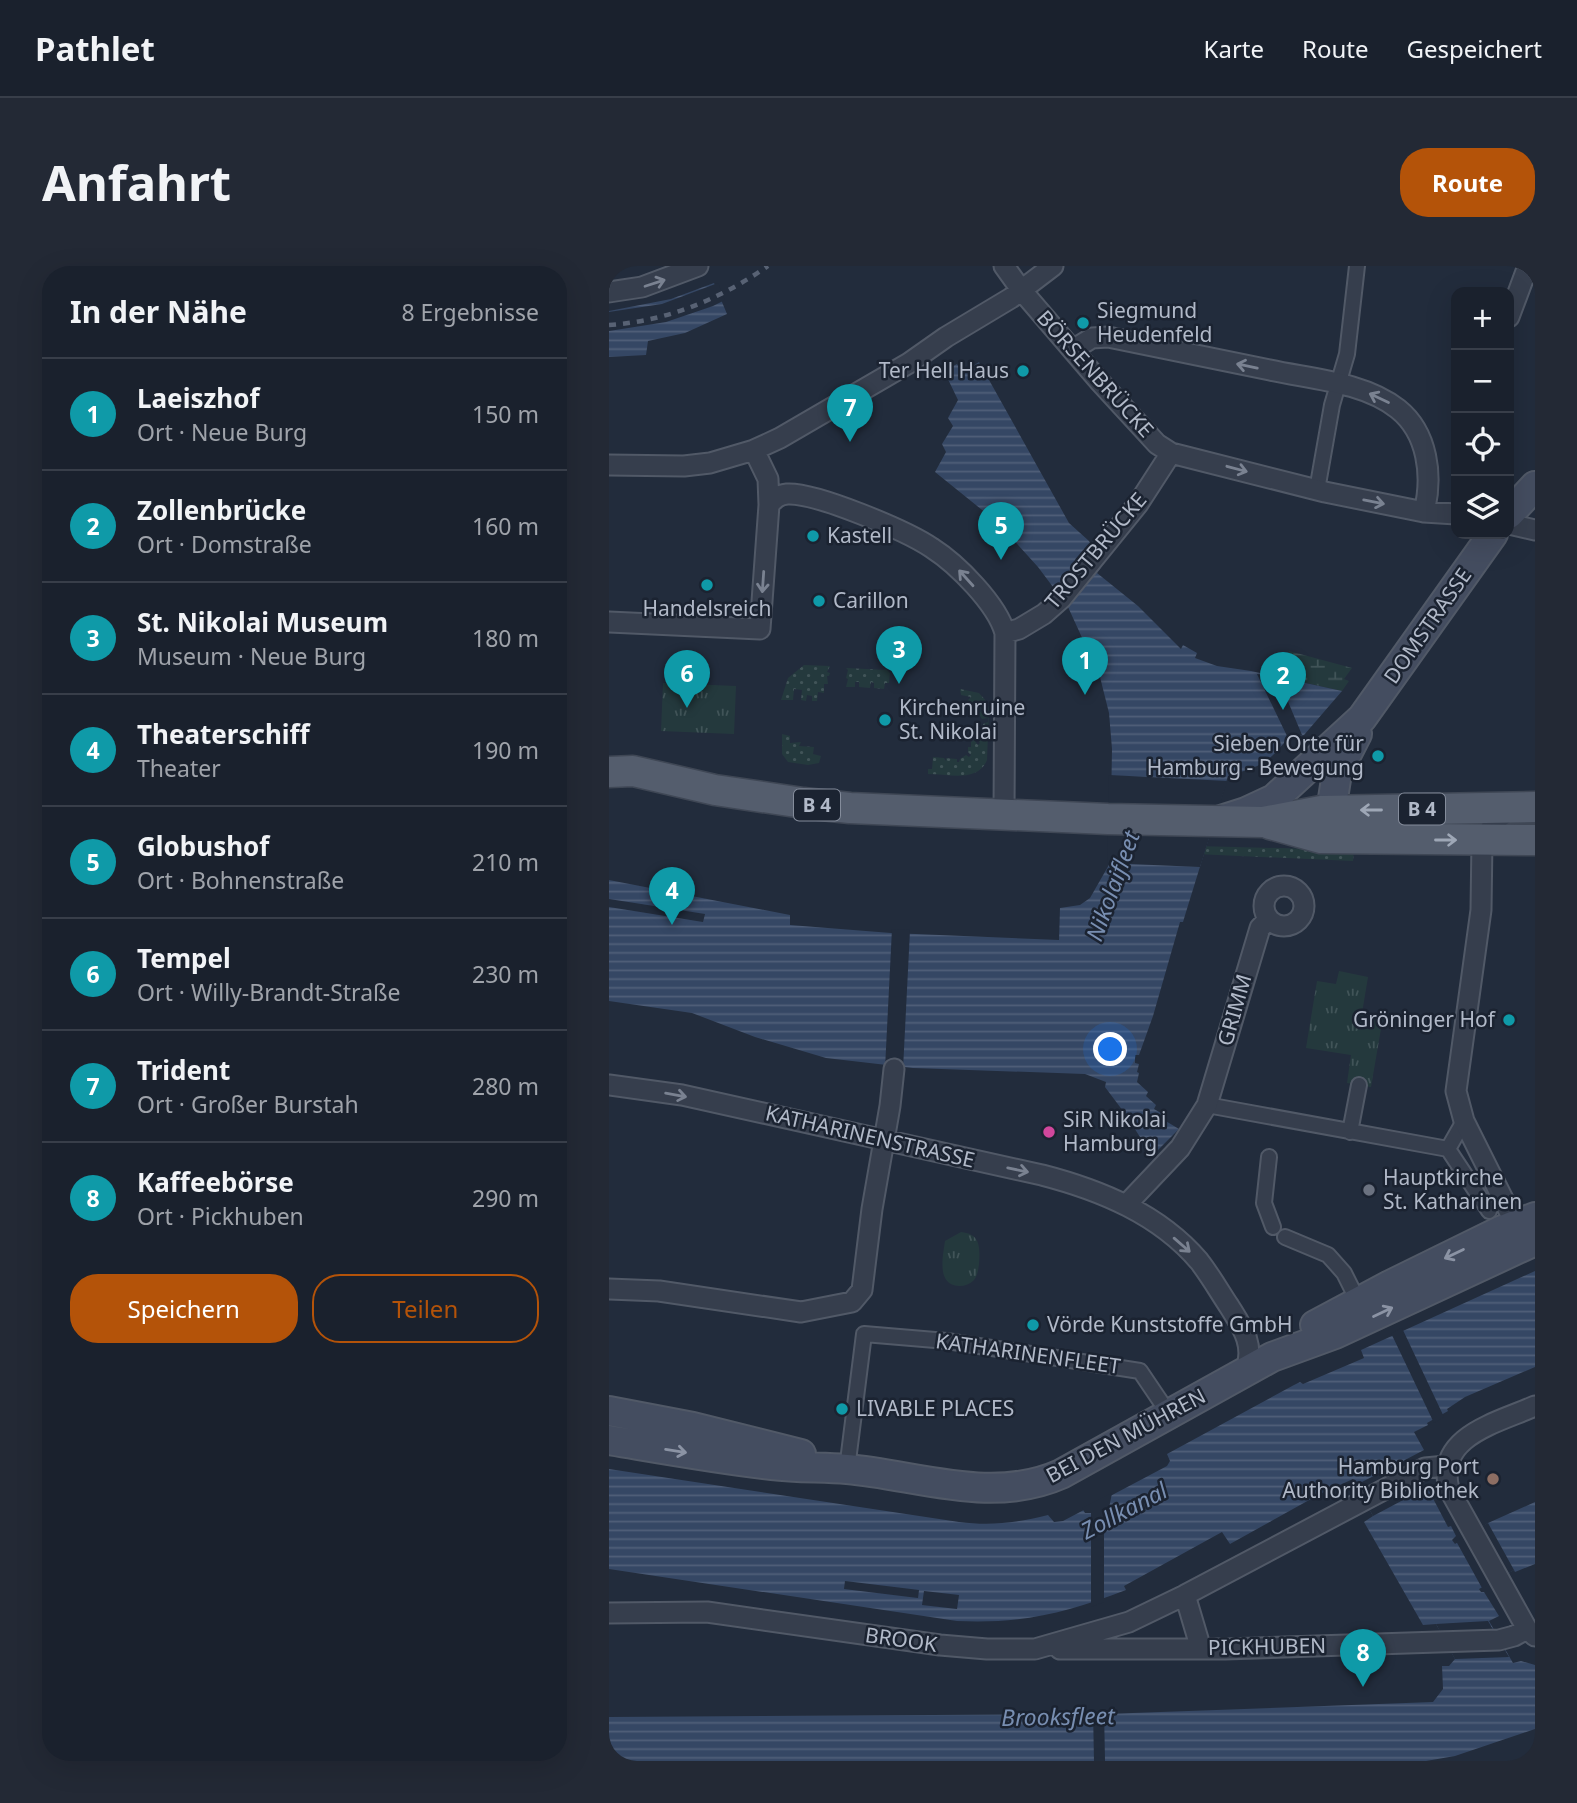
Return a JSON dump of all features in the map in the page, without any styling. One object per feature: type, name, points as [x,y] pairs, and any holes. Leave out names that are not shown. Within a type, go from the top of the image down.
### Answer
[{"type":"main road","points":[[1514,509],[1535,486]]},
{"type":"main road","name":"DOMSTRASSE","points":[[1214,822],[1275,799],[1362,718],[1489,539]]},
{"type":"main road","name":"DOMSTRASSE","points":[[1331,811],[1337,773],[1362,718]]},
{"type":"main road","name":"B 4","points":[[617,766],[715,790],[850,808],[1108,819],[1263,822],[1331,811],[1524,807]]},
{"type":"main road","name":"B 4","points":[[1263,822],[1321,838],[1535,840]]},
{"type":"main road","points":[[1272,1357],[1335,1334],[1506,1255],[1529,1228]]},
{"type":"main road","points":[[1272,1357],[1320,1321],[1358,1301],[1529,1228]]},
{"type":"main road","name":"BEI DEN MÜHREN","points":[[609,1440],[773,1465],[848,1469],[967,1487],[993,1489],[1032,1485],[1061,1474],[1272,1357]]},
{"type":"main road","name":"BEI DEN MÜHREN","points":[[609,1411],[694,1427],[776,1447],[848,1469]]},
{"type":"street","points":[[609,292],[642,287],[698,266]]},
{"type":"street","name":"BÖRSENBRÜCKE","points":[[1004,266],[1022,291],[1149,435],[1171,453]]},
{"type":"street","points":[[609,466],[687,466],[710,463],[754,450],[780,438],[909,363],[1022,291],[1053,266]]},
{"type":"street","points":[[1321,491],[1332,405],[1347,354],[1357,266]]},
{"type":"street","points":[[1514,304],[1528,267]]},
{"type":"street","points":[[1074,349],[1092,338],[1108,337],[1340,384],[1381,398],[1412,423],[1421,438],[1428,482],[1424,512]]},
{"type":"street","points":[[609,622],[760,629],[769,505],[768,479],[754,450]]},
{"type":"street","points":[[1171,453],[1321,491],[1424,512],[1451,514]]},
{"type":"street","name":"TROSTBRÜCKE","points":[[1005,633],[1019,629],[1044,614],[1061,599],[1138,504],[1171,453]]},
{"type":"street","points":[[769,505],[775,498],[792,494],[847,510],[903,532],[932,548],[956,568],[1001,620],[1005,633],[1004,814]]},
{"type":"street","points":[[1514,525],[1535,530]]},
{"type":"street","points":[[1524,807],[1497,820],[1482,840],[1481,910],[1456,1091],[1464,1121],[1529,1228]]},
{"type":"street","name":"GRIMM","points":[[1126,1205],[1180,1148],[1207,1105],[1259,928],[1269,919]]},
{"type":"street","points":[[609,1289],[659,1291],[801,1312],[852,1301],[862,1290],[894,1069]]},
{"type":"street","name":"KATHARINENSTRASSE","points":[[609,1085],[682,1095],[1086,1187],[1126,1205],[1183,1244],[1201,1264],[1244,1331],[1249,1352],[1246,1370]]},
{"type":"street","points":[[1350,1132],[1359,1085]]},
{"type":"street","points":[[1207,1105],[1448,1149],[1489,1211]]},
{"type":"street","points":[[1448,1149],[1464,1121]]},
{"type":"street","points":[[1269,1157],[1264,1203],[1273,1227]]},
{"type":"street","points":[[1285,1237],[1328,1255],[1344,1273],[1358,1301]]},
{"type":"street","name":"KATHARINENFLEET","points":[[848,1469],[864,1334],[947,1341],[1140,1371],[1169,1414]]},
{"type":"street","points":[[1531,1632],[1498,1579],[1449,1489],[1446,1466],[1453,1450],[1466,1438],[1535,1406]]},
{"type":"street","name":"BROOK","points":[[609,1613],[707,1612],[952,1647],[1035,1649],[1129,1622],[1411,1475],[1430,1466],[1446,1466]]},
{"type":"street","points":[[1185,1595],[1201,1649]]},
{"type":"street","name":"PICKHUBEN","points":[[1035,1649],[1201,1649],[1499,1640],[1531,1632]]},
{"type":"green space","points":[[1289,651],[1352,668],[1344,679],[1349,681],[1342,691],[1280,677]]},
{"type":"green space","points":[[804,665],[830,666],[824,693],[818,692],[817,701],[812,701],[812,696],[807,695],[806,701],[801,700],[802,690],[794,689],[793,700],[781,700],[788,678]]},
{"type":"green space","points":[[846,668],[887,670],[890,673],[889,683],[885,683],[884,689],[874,688],[874,683],[871,682],[870,688],[859,687],[859,682],[855,682],[855,687],[846,687]]},
{"type":"green space","points":[[663,683],[736,686],[734,734],[661,731]]},
{"type":"green space","points":[[960,689],[979,693],[987,702],[989,709],[987,760],[983,767],[970,775],[928,774],[928,769],[932,769],[933,757],[944,758],[946,761],[946,758],[957,759],[959,762],[966,755],[971,755],[968,747],[971,747],[971,742],[974,740],[978,745],[980,743],[977,738],[982,733],[987,735],[983,724],[988,722],[988,718],[982,719],[979,714],[982,710],[980,707],[976,711],[970,709],[965,703],[971,697],[961,695]]},
{"type":"green space","points":[[782,734],[790,736],[790,743],[801,742],[799,746],[814,747],[813,754],[821,756],[819,763],[808,765],[788,762],[782,754]]},
{"type":"green space","points":[[1196,846],[1354,850],[1353,861],[1196,854]]},
{"type":"green space","points":[[1339,971],[1368,977],[1362,1013],[1383,1017],[1371,1087],[1347,1083],[1351,1055],[1306,1048],[1317,981],[1336,984]]},
{"type":"green space","points":[[961,1232],[976,1239],[979,1258],[978,1272],[974,1280],[959,1286],[947,1281],[942,1262],[945,1241]]},
{"type":"water","points":[[714,283],[727,314],[685,333],[648,341],[646,355],[609,357],[609,311],[671,299]]},
{"type":"water","name":"Nikolaifleet","points":[[979,362],[1069,523],[1089,541],[1102,566],[1097,573],[1138,606],[1181,649],[1183,645],[1197,653],[1195,658],[1217,666],[1342,691],[1304,735],[1288,738],[1261,764],[1228,776],[1183,922],[1180,922],[1153,1016],[1139,1055],[1135,1055],[1135,1063],[1139,1064],[1137,1082],[1148,1092],[1146,1096],[1156,1105],[1154,1109],[1166,1116],[1164,1120],[1179,1129],[1152,1156],[1105,1087],[1106,1082],[1085,1074],[913,1068],[826,1058],[755,1037],[692,1013],[609,1001],[609,880],[790,915],[790,925],[891,933],[1059,940],[1060,908],[1080,905],[1090,898],[1110,863],[1112,749],[1109,713],[1100,677],[1068,607],[1038,567],[997,522],[935,472],[946,452],[942,444],[953,426],[948,418],[958,400],[944,371],[957,364],[962,373]]},
{"type":"water","points":[[1535,1271],[1535,1367],[1465,1397],[1427,1423],[1428,1425],[1414,1432],[1424,1450],[1403,1461],[1419,1491],[1427,1487],[1448,1527],[1451,1526],[1456,1536],[1452,1540],[1455,1544],[1488,1523],[1535,1502],[1535,1564],[1515,1572],[1514,1570],[1479,1589],[1484,1592],[1499,1616],[1489,1621],[1513,1663],[1521,1661],[1535,1665],[1535,1729],[1455,1756],[1426,1761],[609,1761],[609,1717],[1105,1714],[1433,1702],[1443,1689],[1442,1666],[1449,1666],[1455,1659],[1436,1624],[1423,1625],[1364,1522],[1373,1516],[1353,1479],[1320,1494],[1230,1544],[1222,1532],[1124,1586],[1126,1590],[1063,1611],[1023,1619],[957,1621],[609,1569],[609,1469],[959,1522],[1004,1523],[1048,1515],[1054,1522],[1063,1521],[1167,1466],[1170,1461],[1167,1454],[1294,1385],[1300,1382],[1303,1384],[1364,1358],[1361,1350]]},
{"type":"pier","points":[[718,283],[725,300],[713,306],[666,322],[609,331],[609,312],[662,304]]},
{"type":"pier","points":[[1257,674],[1280,677],[1302,735],[1288,738]]},
{"type":"pier","points":[[1109,775],[1227,781],[1200,867],[1107,863]]},
{"type":"pier","points":[[609,899],[705,914],[703,922],[609,907]]},
{"type":"pier","points":[[892,929],[910,930],[903,1069],[885,1069]]},
{"type":"pier","points":[[1402,1328],[1444,1417],[1434,1423],[1391,1333]]},
{"type":"pier","points":[[1403,1461],[1420,1491],[1373,1516],[1356,1485]]},
{"type":"pier","points":[[1112,1493],[1108,1513],[1104,1513],[1104,1602],[1091,1607],[1091,1513],[1085,1513],[1082,1508]]},
{"type":"pier","points":[[1488,1523],[1514,1570],[1482,1588],[1456,1541]]},
{"type":"pier","points":[[845,1581],[919,1590],[918,1598],[844,1589]]},
{"type":"pier","points":[[924,1591],[959,1595],[957,1609],[922,1605]]},
{"type":"pier","points":[[1488,1621],[1509,1657],[1455,1659],[1436,1624]]},
{"type":"pier","points":[[1093,1709],[1104,1710],[1105,1761],[1094,1761]]},
{"type":"railway","points":[[609,325],[652,319],[693,306],[731,289],[768,266]]},
{"type":"place","name":"Siegmund Heudenfeld","points":[[1083,323]]},
{"type":"place","name":"Ter Hell Haus","points":[[1023,371]]},
{"type":"place","name":"Trident","points":[[850,442]]},
{"type":"place","name":"Kastell","points":[[813,536]]},
{"type":"place","name":"Globushof","points":[[1001,560]]},
{"type":"place","name":"Handelsreich","points":[[707,585]]},
{"type":"place","name":"Carillon","points":[[819,601]]},
{"type":"place","name":"St. Nikolai Museum","points":[[899,684]]},
{"type":"place","name":"Laeiszhof","points":[[1085,695]]},
{"type":"place","name":"Tempel","points":[[687,708]]},
{"type":"place","name":"Zollenbrücke","points":[[1283,710]]},
{"type":"place","name":"Kirchenruine St. Nikolai","points":[[885,720]]},
{"type":"place","name":"Sieben Orte für Hamburg - Bewegung","points":[[1378,756]]},
{"type":"place","name":"Theaterschiff","points":[[672,925]]},
{"type":"place","name":"Gröninger Hof","points":[[1509,1020]]},
{"type":"place","name":"SiR Nikolai Hamburg","points":[[1049,1132]]},
{"type":"place","name":"Hauptkirche St. Katharinen","points":[[1369,1190]]},
{"type":"place","name":"Vörde Kunststoffe GmbH","points":[[1033,1325]]},
{"type":"place","name":"LIVABLE PLACES","points":[[842,1409]]},
{"type":"place","name":"Hamburg Port Authority Bibliothek","points":[[1493,1479]]},
{"type":"place","name":"Kaffeebörse","points":[[1363,1687]]},
{"type":"water label","name":"Zollkanal","points":[[1124,1511]]},
{"type":"water label","name":"Brooksfleet","points":[[1058,1717]]}]
